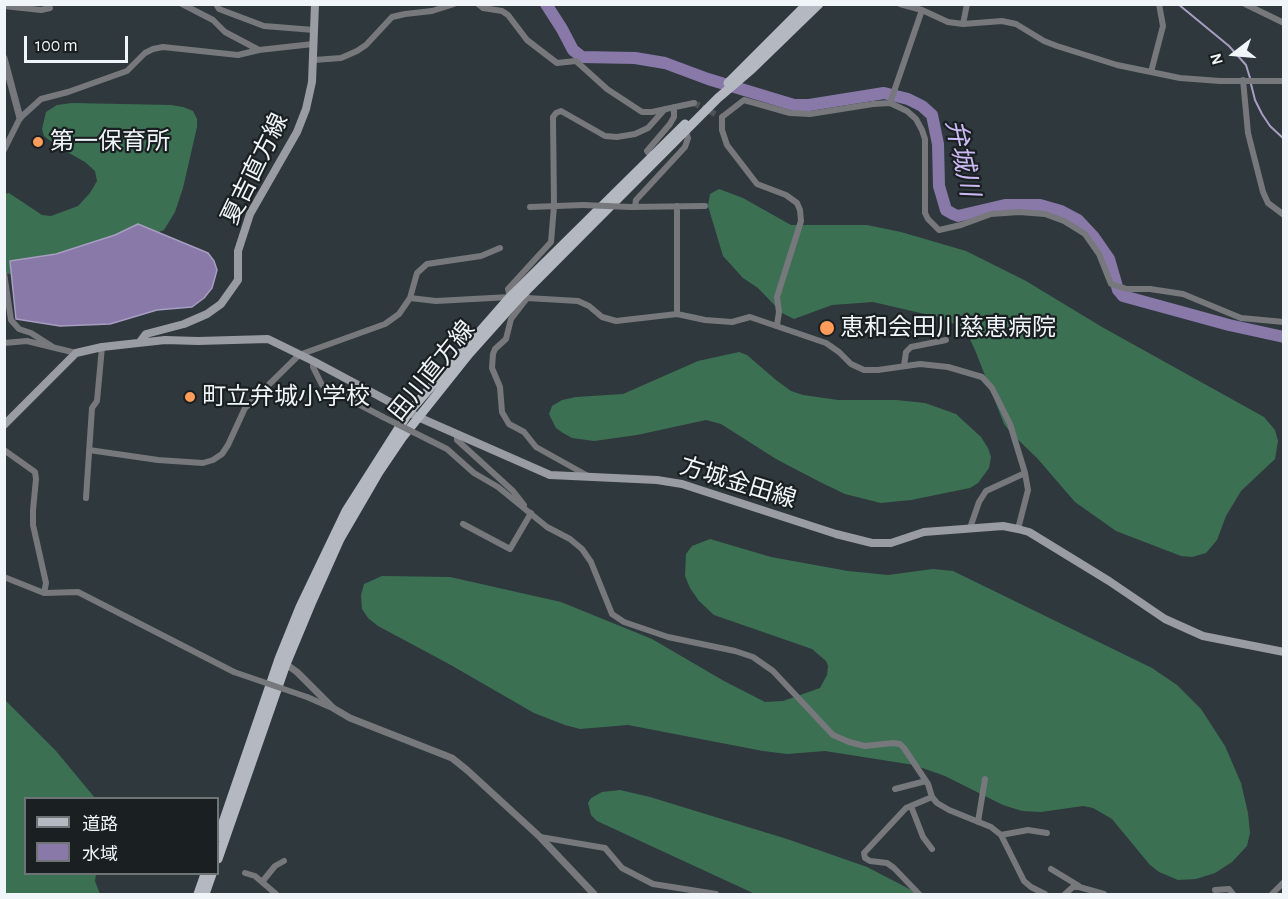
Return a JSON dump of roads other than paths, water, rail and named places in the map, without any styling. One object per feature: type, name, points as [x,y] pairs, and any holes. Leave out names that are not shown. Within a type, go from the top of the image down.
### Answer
[{"type":"main road","name":"夏吉直方線","points":[[76,353],[140,342],[146,334],[184,324],[207,314],[221,304],[232,291],[238,280],[238,251],[250,214],[297,132],[306,109],[314,60],[315,4]]},
{"type":"main road","name":"田川直方線","points":[[750,66],[807,4]]},
{"type":"main road","name":"田川直方線","points":[[219,834],[315,575],[346,511],[409,412],[510,297],[652,157],[819,4]]},
{"type":"main road","name":"田川直方線","points":[[219,856],[282,661],[340,540],[379,472],[418,417],[469,354],[686,132],[717,97]]},
{"type":"main road","name":"方城金田線","points":[[140,342],[268,339],[418,417],[550,475],[657,480],[682,484],[836,534],[872,543],[891,543],[924,532],[1003,526],[1018,529],[1029,532],[1049,544],[1165,619],[1203,636],[1284,652]]},
{"type":"main road","points":[[4,425],[76,353]]},
{"type":"main road","points":[[198,894],[204,875]]},
{"type":"main road","points":[[205,894],[211,875]]},
{"type":"street","points":[[42,4],[51,6]]},
{"type":"street","points":[[182,4],[213,20],[225,32],[259,50]]},
{"type":"street","points":[[216,4],[219,9],[264,26],[314,30]]},
{"type":"street","points":[[314,60],[340,58],[357,51],[366,45],[392,17],[432,11],[454,4]]},
{"type":"street","points":[[478,4],[483,8],[502,11],[508,15],[527,40],[557,63],[576,61],[607,89],[642,112],[694,104]]},
{"type":"street","points":[[900,4],[922,10],[948,22],[963,24],[1002,21],[1016,24],[1057,46],[1117,65],[1180,78],[1220,81],[1284,81]]},
{"type":"street","points":[[963,24],[967,4]]},
{"type":"street","points":[[1151,72],[1163,26],[1159,4]]},
{"type":"street","points":[[1245,4],[1284,23]]},
{"type":"street","points":[[4,6],[40,10],[51,6]]},
{"type":"street","points":[[890,102],[922,10]]},
{"type":"street","points":[[4,150],[20,118],[41,99],[127,71],[145,53],[153,49],[162,47],[238,55],[259,50],[313,44]]},
{"type":"street","points":[[4,58],[20,118]]},
{"type":"street","points":[[1243,80],[1248,133],[1263,192],[1268,202],[1284,215]]},
{"type":"street","points":[[777,325],[779,312],[777,297],[801,220],[800,210],[797,203],[786,195],[757,184],[727,145],[720,116],[744,100],[790,113],[810,114],[890,102],[907,111],[916,119],[922,130],[925,139],[925,213],[939,230],[991,214],[1019,212],[1045,214],[1064,221],[1085,234],[1099,254],[1111,285],[1127,290],[1150,289],[1183,294],[1241,318],[1284,322]]},
{"type":"street","points":[[652,157],[647,151],[670,124],[674,117],[674,107]]},
{"type":"street","points":[[510,297],[508,289],[551,242],[554,206],[553,117],[556,113],[561,111],[605,136],[617,137],[635,134],[648,128],[665,109]]},
{"type":"street","points":[[633,207],[636,200],[686,147],[688,138],[686,132]]},
{"type":"street","points":[[677,206],[677,314]]},
{"type":"street","points":[[530,207],[705,206]]},
{"type":"street","points":[[89,450],[158,460],[203,463],[213,460],[222,454],[228,445],[245,408],[299,355],[385,324],[399,314],[410,298],[417,273],[427,264],[482,256],[500,248]]},
{"type":"street","points":[[4,273],[11,320],[19,329],[31,333],[53,347]]},
{"type":"street","points":[[524,297],[511,319],[506,339],[495,348],[493,354],[492,368],[500,387],[502,412],[509,424],[524,432],[536,447],[590,477]]},
{"type":"street","points":[[410,298],[435,301],[524,297],[578,301],[589,306],[602,317],[616,321],[677,314],[705,320],[732,322],[750,317],[826,343],[850,364],[864,370],[920,364],[948,367],[982,377],[992,388],[1010,424],[1025,473],[1028,490],[1018,529]]},
{"type":"street","points":[[904,366],[906,352],[911,347],[946,340]]},
{"type":"street","points":[[4,343],[27,341],[76,353]]},
{"type":"street","points":[[86,498],[92,408],[97,401],[102,347]]},
{"type":"street","points":[[313,361],[313,367],[322,385],[447,449],[547,527],[582,549],[591,562],[612,614],[624,622],[668,637],[753,657],[774,671],[833,735],[865,746],[900,744],[926,781],[932,797],[949,810],[991,827],[1001,835],[1024,880],[1031,888],[1045,894]]},
{"type":"street","points":[[457,434],[457,440],[513,491],[531,514]]},
{"type":"street","points":[[4,450],[34,472],[36,479],[33,525],[43,564],[46,584],[44,593]]},
{"type":"street","points":[[970,528],[979,502],[986,491],[1025,473]]},
{"type":"street","points":[[463,524],[510,549],[531,514]]},
{"type":"street","points":[[4,578],[44,593],[78,592],[234,672],[307,697],[350,718],[452,758],[540,837],[594,894]]},
{"type":"street","points":[[282,661],[297,672],[333,708]]},
{"type":"street","points":[[978,822],[985,778]]},
{"type":"street","points":[[895,789],[926,781]]},
{"type":"street","points":[[919,894],[894,868],[887,863],[870,861],[865,858],[864,853],[906,808],[932,797]]},
{"type":"street","points":[[911,806],[923,837],[932,849]]},
{"type":"street","points":[[1001,835],[1028,830],[1047,833]]},
{"type":"street","points":[[540,837],[605,848],[622,868],[653,884],[716,894]]},
{"type":"street","points":[[262,882],[275,866],[284,861]]},
{"type":"street","points":[[1051,869],[1079,887]]},
{"type":"street","points":[[245,873],[255,876],[276,894]]},
{"type":"street","points":[[1272,894],[1284,882]]},
{"type":"street","points":[[1065,894],[1073,887],[1104,894]]},
{"type":"street","points":[[1215,890],[1229,889],[1233,894]]},
{"type":"water","points":[[138,224],[208,253],[217,270],[212,288],[204,298],[192,307],[157,310],[110,324],[60,326],[16,319],[10,261],[56,254],[115,235]]},
{"type":"waterway","name":"弁城川","points":[[546,4],[573,50],[582,57],[635,58],[665,63],[708,79],[794,105],[809,105],[884,93],[908,99],[922,106],[932,115],[938,144],[939,186],[946,210],[958,216],[1005,205],[1040,205],[1061,211],[1078,220],[1093,236],[1109,259],[1118,290],[1123,296],[1229,325],[1284,337]]},
{"type":"waterway","points":[[1178,4],[1229,46],[1246,65],[1250,78]]},
{"type":"waterway","points":[[1251,84],[1262,114],[1270,126],[1284,139]]},
{"type":"tunnel","points":[[694,103],[717,115]]},
{"type":"place","name":"第一保育所","points":[[38,142]]},
{"type":"place","name":"恵和会田川慈恵病院","points":[[827,328]]},
{"type":"place","name":"町立弁城小学校","points":[[190,397]]}]
